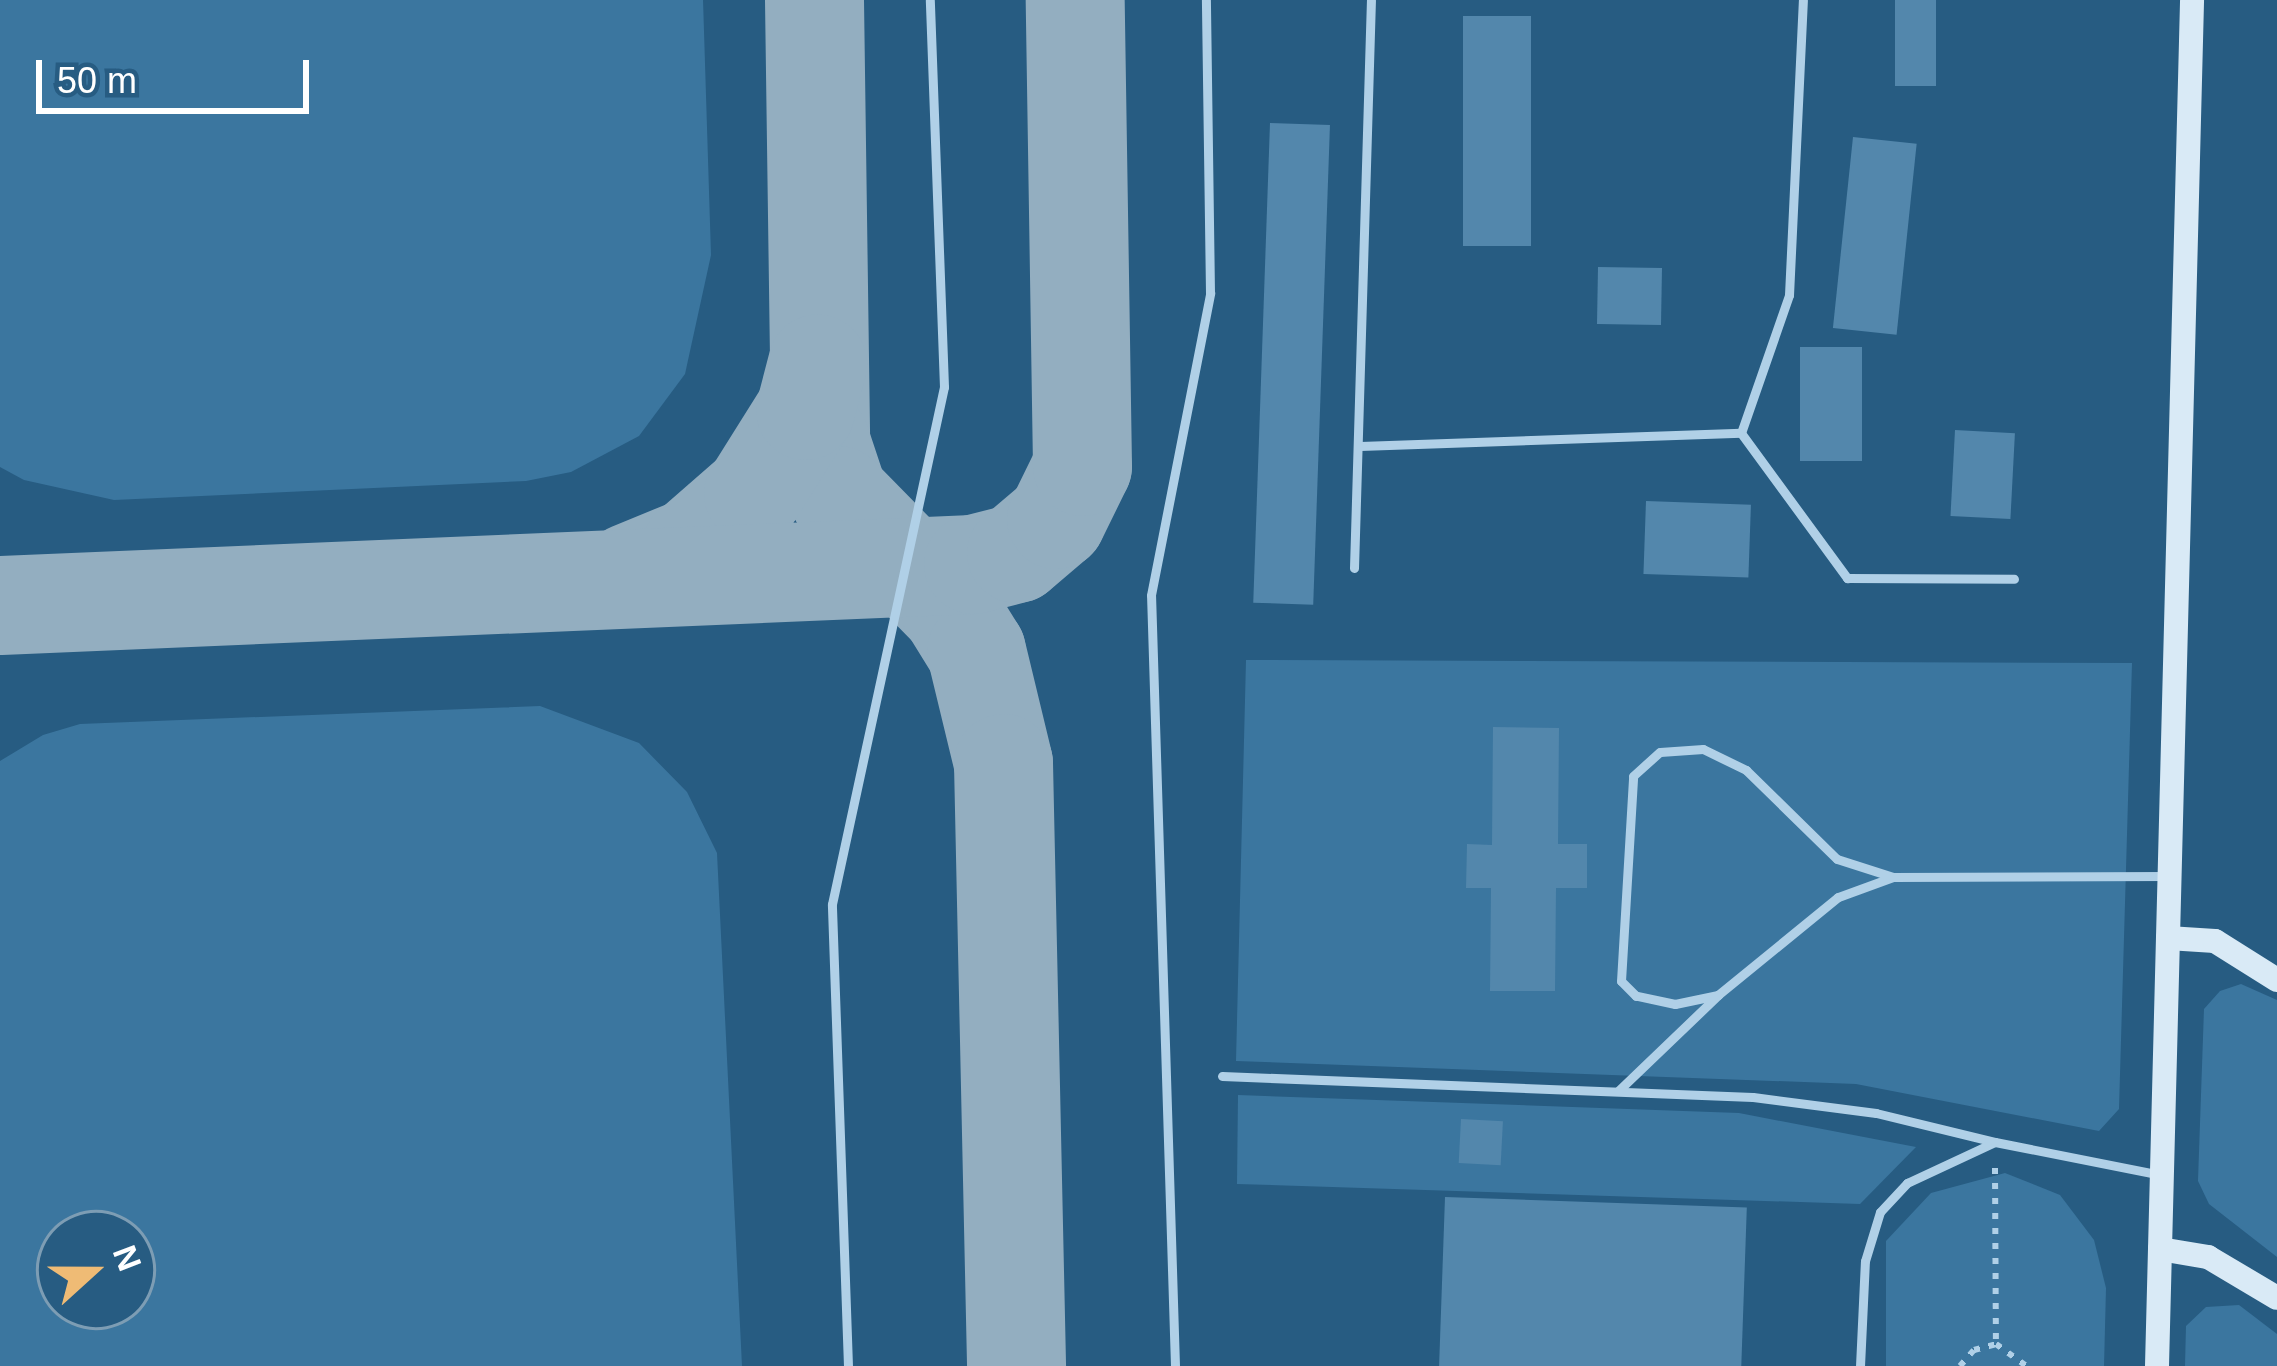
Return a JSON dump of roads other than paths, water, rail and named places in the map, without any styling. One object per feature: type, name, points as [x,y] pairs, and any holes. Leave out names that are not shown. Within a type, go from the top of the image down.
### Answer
[{"type":"street","points":[[2157,1366],[2192,0]]},
{"type":"street","points":[[2168,938],[2215,941],[2277,980]]},
{"type":"street","points":[[2160,1249],[2208,1256],[2277,1298]]},
{"type":"lane","points":[[848,1366],[832,904],[944,387],[930,0]]},
{"type":"lane","points":[[1175,1366],[1151,595],[1210,293],[1207,0]]},
{"type":"lane","points":[[1354,568],[1371,0]]},
{"type":"lane","points":[[1741,433],[1789,295],[1803,0]]},
{"type":"lane","points":[[1360,446],[1741,433]]},
{"type":"lane","points":[[1741,433],[1847,578],[2014,579]]},
{"type":"lane","points":[[1718,995],[1676,1004],[1636,996],[1622,981],[1633,776],[1660,752],[1702,749],[1746,770],[1837,859],[1893,877],[2169,875]]},
{"type":"lane","points":[[1617,1092],[1718,995],[1838,897],[1893,877]]},
{"type":"lane","points":[[1222,1076],[1617,1092],[1876,1113],[2162,1175]]},
{"type":"lane","points":[[1860,1366],[1865,1261],[1880,1212],[1906,1183],[1995,1142]]}]
